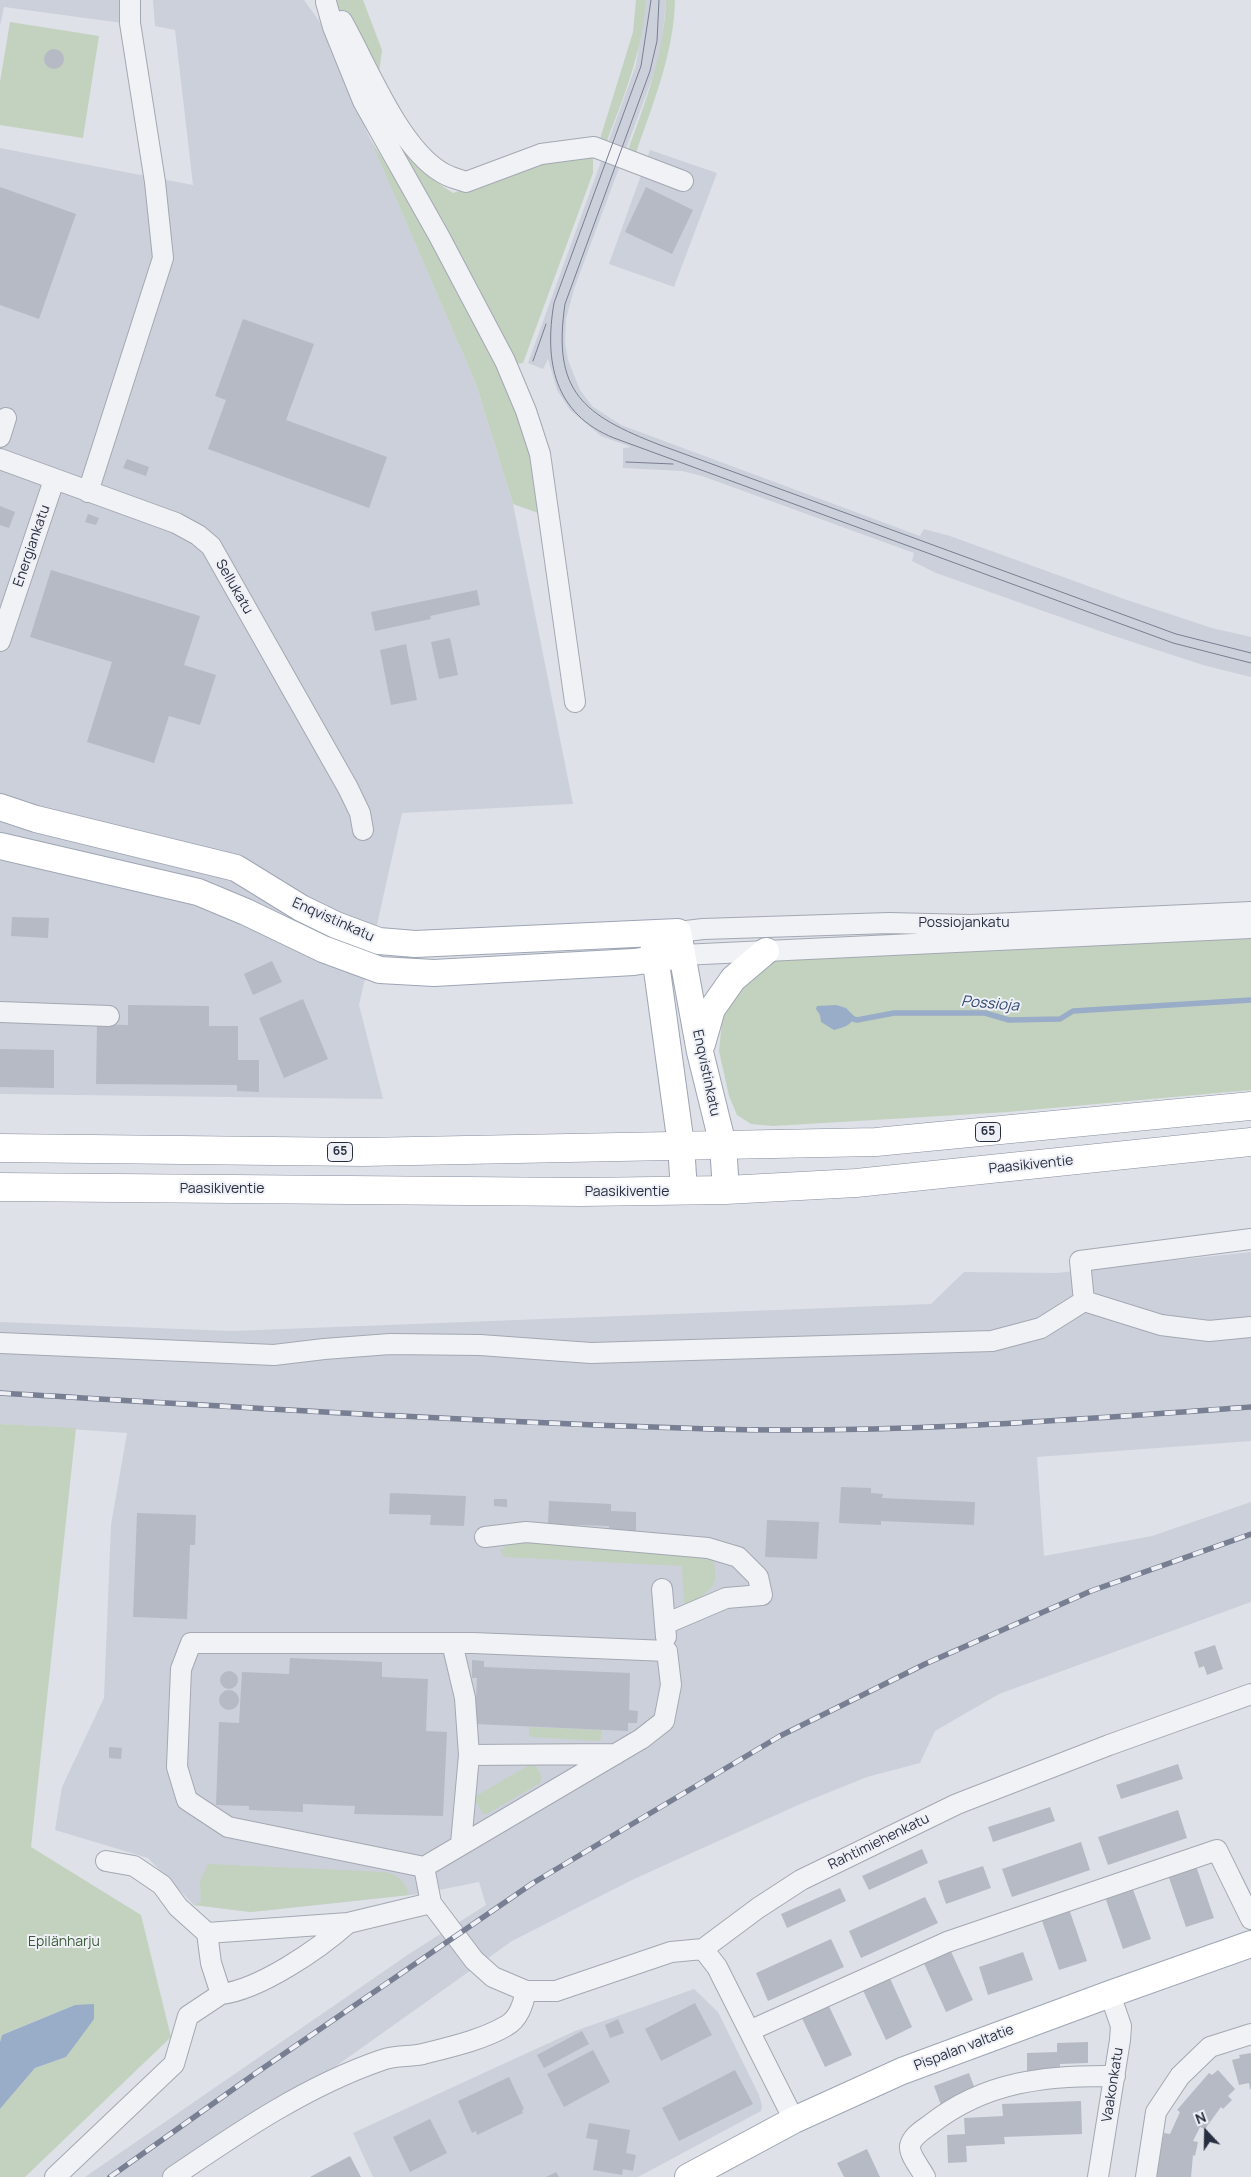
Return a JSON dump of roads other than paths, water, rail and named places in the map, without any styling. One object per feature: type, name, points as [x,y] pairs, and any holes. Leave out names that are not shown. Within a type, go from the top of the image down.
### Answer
[{"type":"highway","name":"65","points":[[0,1148],[363,1152],[876,1142],[1251,1106]]},
{"type":"highway","name":"Paasikiventie","points":[[0,1187],[726,1190],[856,1183],[1251,1142]]},
{"type":"main road","name":"Enqvistinkatu","points":[[0,807],[36,819],[236,868],[302,908],[379,941],[416,944],[654,947],[680,944],[700,1052],[723,1145],[726,1190]]},
{"type":"main road","name":"Enqvistinkatu","points":[[0,846],[198,892],[323,949],[380,970],[434,973],[586,965],[654,947]]},
{"type":"main road","points":[[654,947],[680,1145],[684,1191]]},
{"type":"main road","points":[[700,1052],[712,1009],[732,979],[766,951]]},
{"type":"main road","name":"Pispalan valtatie","points":[[688,2177],[794,2120],[902,2071],[1251,1944]]},
{"type":"street","points":[[88,492],[163,258],[155,182],[130,23],[130,0]]},
{"type":"street","points":[[325,1],[339,16],[402,133],[422,158],[442,173],[466,182],[541,154],[594,147],[683,180]]},
{"type":"street","points":[[325,1],[333,27],[363,101],[505,361],[526,411],[540,454],[575,702]]},
{"type":"street","points":[[0,438],[6,418]]},
{"type":"street","name":"Sellukatu","points":[[0,459],[176,524],[198,535],[211,546],[348,788],[360,813],[363,830]]},
{"type":"street","name":"Energiankatu","points":[[0,641],[54,480]]},
{"type":"street","name":"Possiojankatu","points":[[680,944],[703,929],[889,923],[970,925],[1251,912]]},
{"type":"street","name":"Possiojankatu","points":[[680,944],[766,951],[1251,928]]},
{"type":"street","points":[[0,1012],[109,1016]]},
{"type":"street","points":[[1084,1301],[1080,1261],[1251,1239]]},
{"type":"street","points":[[1084,1301],[1161,1325],[1208,1331],[1251,1327]]},
{"type":"street","points":[[0,1343],[274,1355],[324,1348],[390,1344],[480,1345],[591,1353],[992,1341],[1042,1328],[1084,1301]]},
{"type":"street","points":[[485,1537],[526,1532],[708,1548],[738,1557],[758,1577],[762,1596],[726,1598],[665,1624]]},
{"type":"street","points":[[662,1589],[665,1624],[668,1651],[671,1685],[664,1721],[641,1739],[424,1866],[228,1827],[187,1800],[177,1767],[180,1669],[191,1643],[452,1643],[668,1651]]},
{"type":"street","points":[[452,1643],[465,1698],[468,1755],[461,1844]]},
{"type":"street","name":"Rahtimiehenkatu","points":[[703,1949],[758,1908],[801,1880],[957,1804],[1109,1744],[1251,1694]]},
{"type":"street","points":[[468,1755],[616,1754]]},
{"type":"street","points":[[749,2031],[947,1942],[1217,1850],[1251,1919]]},
{"type":"street","points":[[106,1861],[134,1866],[162,1885],[178,1907],[207,1933],[211,1963],[221,1994]]},
{"type":"street","points":[[424,1866],[431,1903],[474,1960],[493,1977],[526,1991],[556,1991],[671,1952],[703,1949],[717,1967],[794,2120]]},
{"type":"street","points":[[207,1933],[348,1923],[431,1903]]},
{"type":"street","points":[[54,2177],[174,2064],[188,2016],[221,1994],[252,1985],[325,1944],[348,1923]]},
{"type":"street","points":[[173,2177],[250,2123],[347,2074],[384,2059],[422,2054],[492,2034],[509,2025],[521,2010],[526,1991]]},
{"type":"street","name":"Vaakonkatu","points":[[1098,2177],[1115,2076],[1121,2026],[1110,1994]]},
{"type":"street","points":[[1146,2177],[1156,2112],[1180,2076],[1210,2047],[1251,2034]]},
{"type":"street","points":[[925,2177],[911,2151],[910,2145],[915,2136],[946,2112],[1010,2084],[1080,2076],[1115,2076]]},
{"type":"water","points":[[836,1005],[846,1008],[854,1016],[849,1024],[834,1030],[821,1022],[820,1015],[816,1009],[817,1006]]},
{"type":"water","points":[[94,2004],[94,2019],[66,2057],[35,2068],[0,2109],[0,2042],[2,2035],[75,2005]]},
{"type":"waterway","name":"Possioja","points":[[847,1017],[857,1020],[894,1013],[985,1013],[1009,1020],[1060,1019],[1073,1011],[1251,1000]]},
{"type":"tram line","points":[[651,0],[641,66],[554,303],[551,324],[553,365],[558,383],[566,400],[578,415],[594,428],[614,438],[1173,643],[1251,663]]},
{"type":"tram line","points":[[659,0],[657,41],[650,71],[565,304],[562,334],[564,359],[569,379],[579,396],[593,410],[611,423],[660,445],[1176,634],[1251,653]]},
{"type":"tram line","points":[[533,361],[546,324]]},
{"type":"tram line","points":[[626,462],[673,464]]},
{"type":"railway","points":[[0,1393],[444,1418],[621,1426],[778,1430],[846,1430],[981,1425],[1251,1407]]},
{"type":"railway","points":[[110,2177],[256,2073],[533,1883],[780,1736],[925,1664],[1091,1591],[1251,1534]]},
{"type":"park label","name":"Epilänharju","points":[[64,1942]]}]
